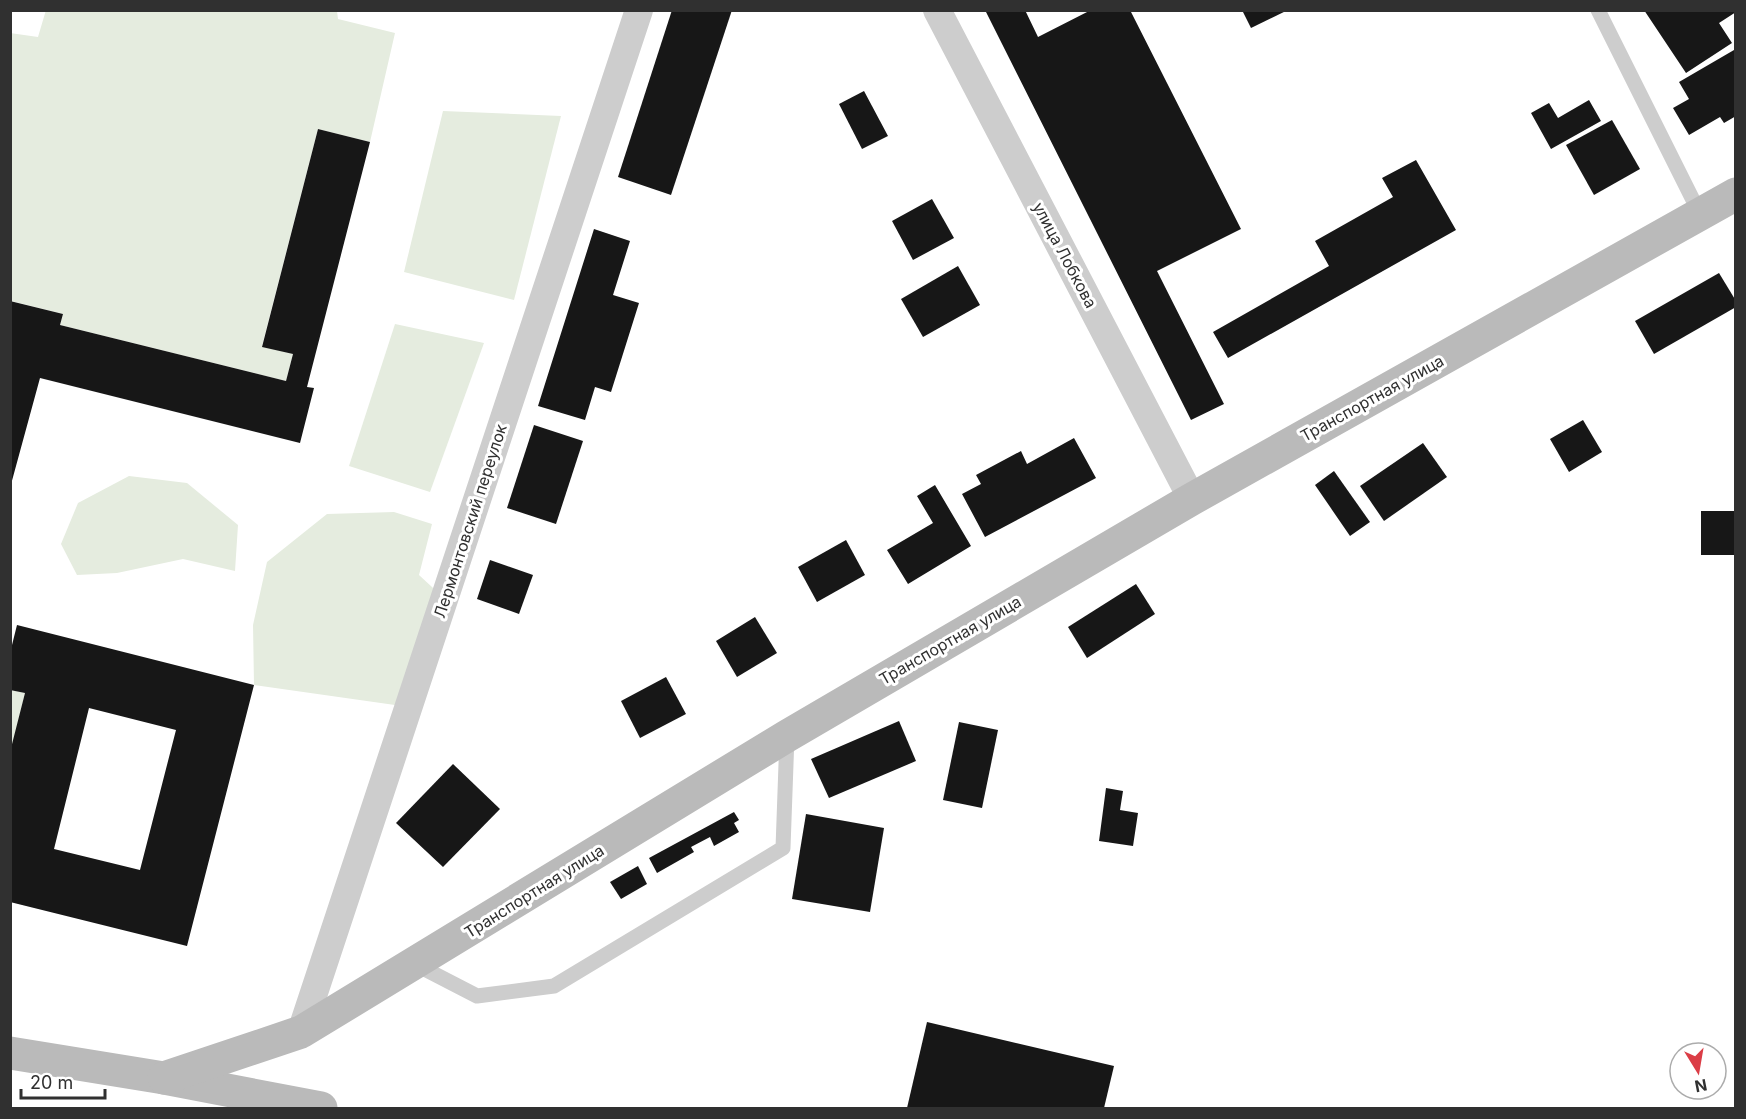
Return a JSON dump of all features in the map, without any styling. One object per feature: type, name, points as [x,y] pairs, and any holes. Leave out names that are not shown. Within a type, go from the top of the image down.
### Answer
[{"type":"main road","name":"Транспортная улица","points":[[164,1078],[302,1032],[787,736],[1192,499],[1736,194]]},
{"type":"main road","points":[[10,1053],[164,1078],[321,1108]]},
{"type":"street","name":"Лермонтовский переулок","points":[[302,1032],[639,10]]},
{"type":"street","name":"улица Лобкова","points":[[938,10],[1192,499]]},
{"type":"lane","points":[[1598,10],[1700,214]]},
{"type":"lane","points":[[415,964],[477,996],[554,986],[783,848],[787,736]]},
{"type":"shaded area","points":[[46,10],[337,11],[338,19],[395,33],[370,142],[318,129],[262,346],[293,354],[286,381],[60,325],[63,314],[11,301],[10,33],[38,37]]},
{"type":"shaded area","points":[[443,111],[561,116],[514,300],[404,272]]},
{"type":"shaded area","points":[[395,324],[484,343],[430,492],[349,466]]},
{"type":"shaded area","points":[[129,476],[187,483],[238,525],[235,571],[183,559],[117,573],[77,575],[61,544],[78,503]]},
{"type":"shaded area","points":[[394,512],[432,524],[419,575],[445,599],[409,707],[254,685],[253,625],[267,562],[327,514]]},
{"type":"shaded area","points":[[11,690],[25,693],[11,752]]},
{"type":"building","points":[[672,10],[732,10],[671,195],[618,177]]},
{"type":"building","points":[[985,10],[1025,10],[1038,37],[1091,10],[1130,10],[1241,229],[1157,271],[1224,404],[1191,420]]},
{"type":"building","points":[[1242,10],[1288,10],[1251,28]]},
{"type":"building","points":[[1644,10],[1736,10],[1719,23],[1732,43],[1686,73]]},
{"type":"building","points":[[1734,50],[1736,116],[1724,123],[1720,117],[1689,135],[1673,108],[1689,99],[1679,82]]},
{"type":"building","points":[[864,91],[888,136],[862,149],[839,104]]},
{"type":"building","points":[[1589,100],[1601,121],[1551,149],[1531,113],[1549,103],[1558,118]]},
{"type":"building","points":[[1612,120],[1640,169],[1594,195],[1566,145]]},
{"type":"building","points":[[318,129],[370,142],[307,387],[314,388],[300,443],[40,378],[10,488],[10,301],[63,314],[60,325],[286,381],[293,354],[262,347]]},
{"type":"building","points":[[1416,160],[1456,230],[1228,358],[1213,332],[1329,266],[1315,241],[1393,197],[1382,178]]},
{"type":"building","points":[[932,199],[954,238],[913,260],[892,221]]},
{"type":"building","points":[[594,229],[630,241],[613,295],[639,303],[611,392],[595,387],[585,420],[538,406]]},
{"type":"building","points":[[958,266],[980,305],[923,337],[901,299]]},
{"type":"building","points":[[1719,273],[1736,301],[1736,307],[1654,354],[1635,321]]},
{"type":"building","points":[[1583,420],[1602,452],[1569,472],[1550,439]]},
{"type":"building","points":[[534,425],[583,441],[556,524],[507,508]]},
{"type":"building","points":[[1074,438],[1096,478],[985,537],[962,494],[981,484],[976,475],[1021,451],[1027,464]]},
{"type":"building","points":[[1423,443],[1447,477],[1384,521],[1360,486]]},
{"type":"building","points":[[1334,471],[1370,522],[1350,536],[1315,485]]},
{"type":"building","points":[[935,485],[971,546],[908,584],[887,550],[933,523],[917,496]]},
{"type":"building","points":[[1701,511],[1736,511],[1736,555],[1701,555]]},
{"type":"building","points":[[846,540],[865,575],[817,602],[798,567]]},
{"type":"building","points":[[490,560],[533,575],[519,614],[477,599]]},
{"type":"building","points":[[1136,584],[1155,614],[1087,658],[1068,627]]},
{"type":"building","points":[[755,617],[777,653],[737,677],[716,641]]},
{"type":"building","points":[[17,625],[254,685],[187,946],[10,902],[10,752],[25,693],[10,690],[10,653]],"holes":[[[89,708],[176,730],[140,870],[54,849]]]},
{"type":"building","points":[[666,677],[686,714],[640,738],[621,701]]},
{"type":"building","points":[[899,721],[916,761],[829,798],[811,759]]},
{"type":"building","points":[[959,722],[998,730],[982,808],[943,800]]},
{"type":"building","points":[[453,764],[500,809],[443,867],[396,823]]},
{"type":"building","points":[[1106,788],[1123,791],[1120,810],[1138,813],[1133,846],[1099,841]]},
{"type":"building","points":[[734,812],[739,820],[734,823],[739,832],[714,846],[710,837],[691,847],[694,852],[657,873],[649,858]]},
{"type":"building","points":[[806,814],[884,828],[870,912],[792,899]]},
{"type":"building","points":[[638,866],[647,884],[621,899],[610,882]]},
{"type":"building","points":[[927,1022],[1114,1066],[1104,1108],[907,1108]]}]
